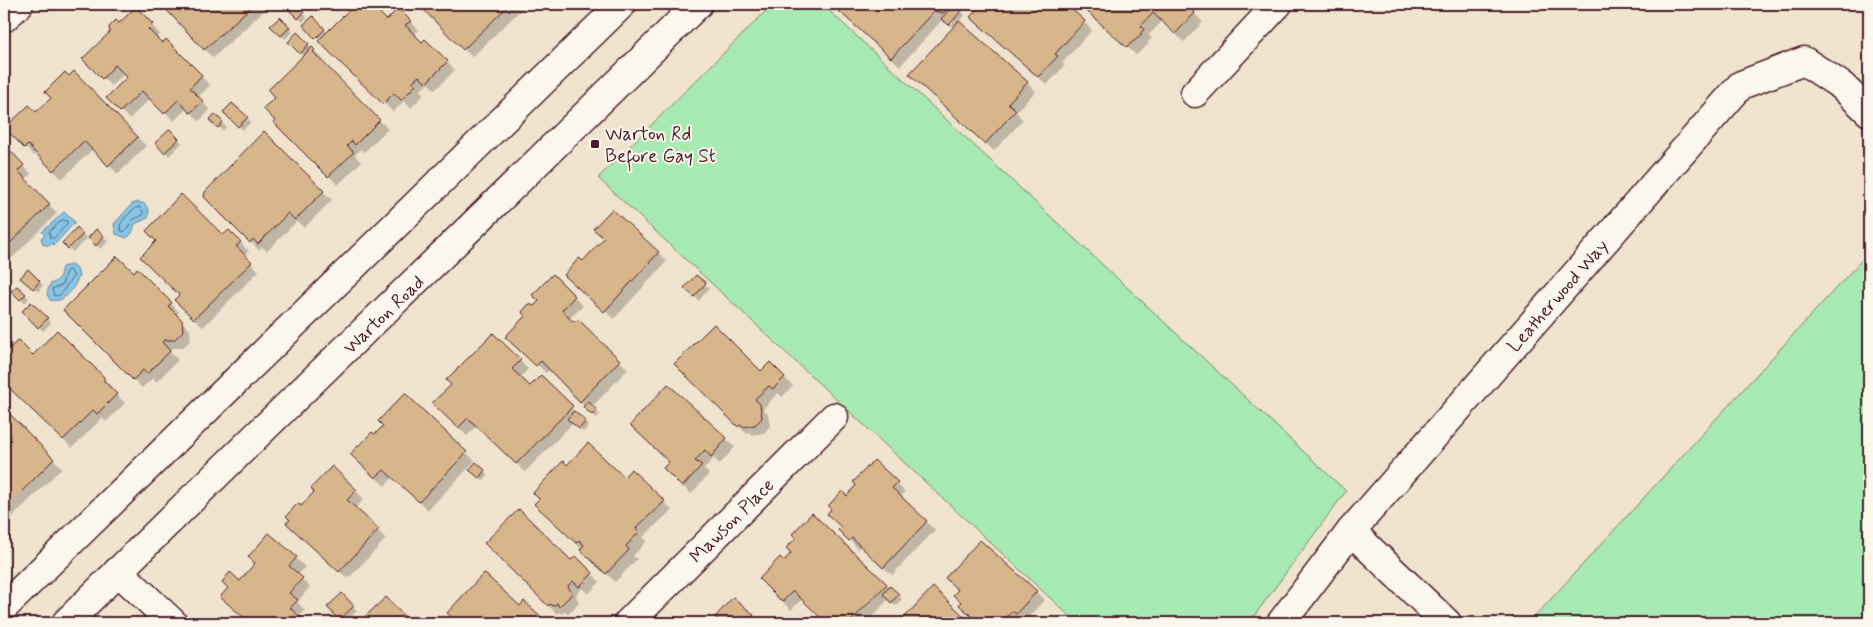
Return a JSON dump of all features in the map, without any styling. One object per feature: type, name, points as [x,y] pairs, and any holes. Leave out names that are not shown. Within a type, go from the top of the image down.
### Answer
[{"type":"main road","points":[[4,18],[18,4]]},
{"type":"main road","points":[[4,607],[622,4]]},
{"type":"main road","name":"Warton Road","points":[[66,623],[521,180],[698,4]]},
{"type":"main road","points":[[1195,93],[1278,4]]},
{"type":"main road","name":"Leatherwood Way","points":[[1280,623],[1351,531],[1741,84],[1804,61],[1842,86],[1869,112]]},
{"type":"main road","name":"Mawson Place","points":[[628,623],[834,417]]},
{"type":"main road","points":[[1351,531],[1447,623]]},
{"type":"main road","points":[[118,571],[173,623]]},
{"type":"green space","points":[[773,4],[822,4],[1346,491],[1249,623],[1077,623],[598,178]]},
{"type":"green space","points":[[1869,252],[1869,623],[1529,623]]},
{"type":"water","points":[[138,202],[145,204],[149,210],[148,218],[135,224],[132,233],[127,238],[116,234],[114,224],[132,204]]},
{"type":"water","points":[[64,212],[75,222],[54,245],[52,243],[49,246],[43,244],[41,238],[45,235],[42,232]]},
{"type":"water","points":[[71,265],[77,269],[79,276],[74,285],[68,294],[60,300],[50,300],[47,294],[50,284],[59,278],[62,267]]},
{"type":"building","points":[[161,4],[254,4],[204,50]]},
{"type":"building","points":[[296,4],[304,12],[298,19],[290,11]]},
{"type":"building","points":[[355,4],[370,4],[387,20],[398,8],[411,21],[405,25],[422,42],[425,39],[448,61],[426,83],[419,76],[412,82],[416,85],[401,100],[394,93],[383,104],[318,41]]},
{"type":"building","points":[[418,4],[510,4],[463,50]]},
{"type":"building","points":[[831,4],[946,4],[948,8],[943,13],[934,11],[891,58]]},
{"type":"building","points":[[954,4],[962,10],[949,25],[941,19]]},
{"type":"building","points":[[982,4],[1066,4],[1085,21],[1055,54],[1058,56],[1038,77],[970,17]]},
{"type":"building","points":[[1079,4],[1186,4],[1195,13],[1175,34],[1153,13],[1141,26],[1144,29],[1140,34],[1142,35],[1126,47]]},
{"type":"building","points":[[136,7],[153,24],[148,29],[162,43],[166,39],[202,75],[190,88],[203,101],[190,113],[178,100],[164,114],[142,91],[120,112],[106,98],[127,77],[115,65],[102,79],[82,59],[110,32],[109,27],[116,20],[119,23]]},
{"type":"building","points":[[313,16],[325,29],[315,39],[303,25]]},
{"type":"building","points":[[280,17],[290,27],[281,36],[270,26]]},
{"type":"building","points":[[959,21],[1028,82],[1008,103],[1016,110],[985,144],[909,74]]},
{"type":"building","points":[[297,32],[309,44],[300,54],[288,42]]},
{"type":"building","points":[[312,47],[315,50],[313,52],[380,120],[355,145],[352,141],[347,146],[354,152],[328,177],[273,122],[275,121],[263,108],[275,98],[268,90]]},
{"type":"building","points":[[74,71],[138,137],[108,166],[84,141],[53,171],[28,145],[24,148],[5,128],[29,105],[36,112],[51,98],[45,92],[65,72],[69,76]]},
{"type":"building","points":[[232,103],[248,117],[238,127],[223,112]]},
{"type":"building","points":[[215,114],[223,122],[218,128],[209,120]]},
{"type":"building","points":[[170,129],[179,139],[164,153],[155,143]]},
{"type":"building","points":[[264,131],[324,191],[295,220],[288,213],[258,244],[253,239],[250,243],[204,197],[205,192]]},
{"type":"building","points":[[4,144],[24,165],[18,171],[50,204],[4,249]]},
{"type":"building","points":[[181,194],[223,235],[229,230],[241,242],[236,246],[252,262],[194,319],[174,300],[179,295],[140,257],[156,241],[146,231]]},
{"type":"building","points":[[612,209],[659,252],[604,312],[564,275],[579,258],[583,261],[604,238],[593,229]]},
{"type":"building","points":[[77,227],[83,234],[68,249],[62,243]]},
{"type":"building","points":[[96,229],[104,236],[96,246],[88,238]]},
{"type":"building","points":[[117,256],[134,272],[137,268],[172,303],[168,306],[182,320],[183,331],[174,340],[162,342],[170,351],[147,374],[143,370],[133,380],[63,310]]},
{"type":"building","points":[[28,269],[40,281],[33,289],[20,278]]},
{"type":"building","points":[[553,274],[575,296],[562,310],[572,321],[579,320],[620,360],[580,402],[541,361],[536,366],[505,337],[525,316],[522,312],[529,304],[534,306],[539,301],[532,295]]},
{"type":"building","points":[[696,275],[706,283],[694,297],[684,288]]},
{"type":"building","points":[[17,286],[26,294],[20,300],[11,291]]},
{"type":"building","points":[[31,302],[48,318],[38,328],[22,311]]},
{"type":"building","points":[[714,324],[761,371],[770,362],[785,377],[773,389],[769,386],[755,399],[760,404],[762,418],[755,425],[743,427],[740,425],[738,427],[674,364]]},
{"type":"building","points":[[57,330],[104,377],[104,381],[117,394],[97,414],[93,410],[63,440],[4,383],[4,354],[18,340],[33,355]]},
{"type":"building","points":[[493,333],[521,360],[512,369],[530,386],[541,375],[573,406],[516,464],[468,418],[458,428],[432,403],[451,385],[446,380]]},
{"type":"building","points":[[668,384],[727,438],[711,457],[705,450],[695,461],[702,465],[682,487],[663,468],[669,462],[630,425]]},
{"type":"building","points":[[405,393],[467,452],[419,502],[384,470],[375,478],[350,454],[372,432],[375,434],[383,426],[378,421]]},
{"type":"building","points":[[588,401],[597,410],[592,415],[583,407]]},
{"type":"building","points":[[4,408],[54,459],[4,509]]},
{"type":"building","points":[[574,411],[586,421],[579,429],[567,419]]},
{"type":"building","points":[[588,443],[624,477],[631,469],[665,501],[636,528],[639,532],[626,546],[629,550],[606,574],[580,550],[584,545],[579,540],[576,543],[534,504],[539,499],[533,493],[563,461],[567,465]]},
{"type":"building","points":[[874,460],[898,482],[892,488],[927,521],[883,568],[852,538],[849,541],[838,530],[841,527],[827,514],[831,509],[828,506],[842,491],[847,496],[856,485],[853,482]]},
{"type":"building","points":[[476,462],[485,470],[479,478],[469,470]]},
{"type":"building","points":[[332,466],[357,490],[347,500],[379,529],[339,572],[286,523],[290,520],[286,516],[298,503],[301,506],[314,492],[311,488]]},
{"type":"building","points":[[519,509],[571,560],[576,556],[593,573],[579,587],[573,581],[568,586],[572,594],[559,607],[557,603],[553,606],[550,604],[548,606],[484,543]]},
{"type":"building","points":[[812,513],[887,584],[849,623],[826,623],[793,591],[782,602],[759,579],[780,557],[784,561],[791,553],[786,548],[796,538],[792,534]]},
{"type":"building","points":[[269,533],[297,557],[289,566],[303,578],[289,593],[298,600],[290,608],[307,623],[250,623],[220,597],[228,588],[222,582],[230,572],[240,581],[255,563],[248,557]]},
{"type":"building","points":[[980,540],[1037,591],[1016,614],[1012,611],[1002,623],[979,623],[959,605],[961,602],[953,595],[958,590],[945,578]]},
{"type":"building","points":[[484,573],[520,606],[524,601],[545,620],[543,623],[458,623],[447,613]]},
{"type":"building","points":[[890,586],[899,594],[891,603],[883,594]]},
{"type":"building","points":[[933,587],[971,623],[899,623]]},
{"type":"building","points":[[342,593],[354,606],[339,620],[327,607]]},
{"type":"building","points":[[386,597],[411,623],[358,623]]},
{"type":"building","points":[[733,597],[754,615],[748,621],[751,623],[722,623],[715,617]]},
{"type":"place","name":"Warton Rd Before Gay St","points":[[595,144]]}]
